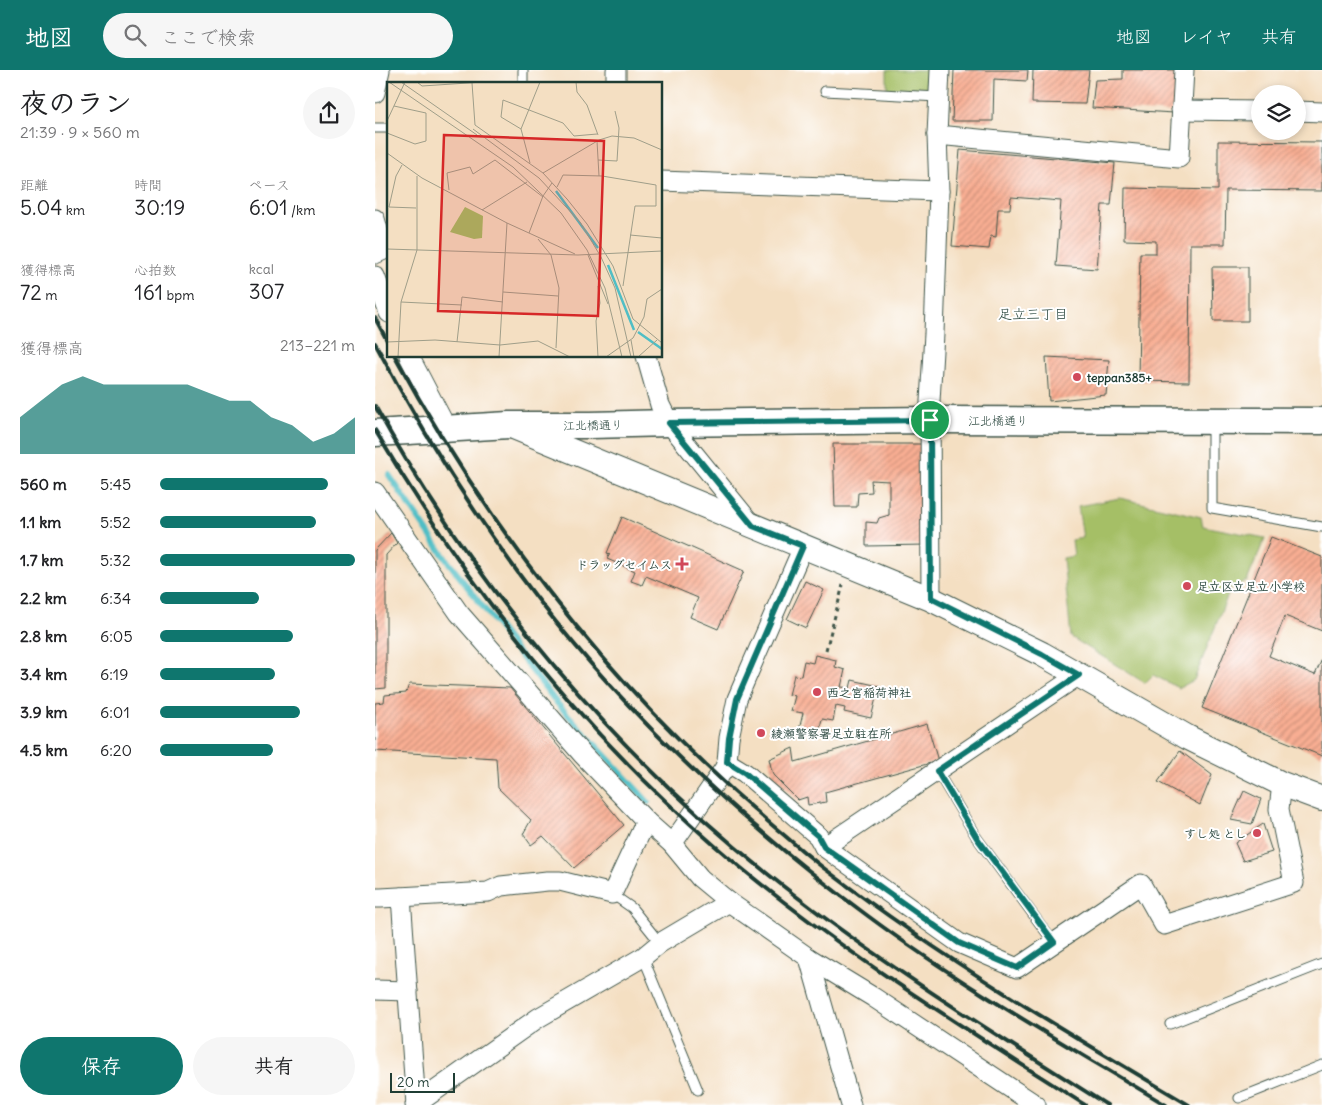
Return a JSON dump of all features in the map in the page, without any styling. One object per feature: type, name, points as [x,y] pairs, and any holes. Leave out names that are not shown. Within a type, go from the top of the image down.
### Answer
[{"type":"main road","name":"江北橋通り","points":[[375,432],[509,426],[669,423],[930,420],[1322,421]]},
{"type":"street","points":[[375,93],[380,70]]},
{"type":"street","points":[[931,598],[930,420],[939,191],[937,135],[940,70]]},
{"type":"street","points":[[937,135],[1179,158],[1184,70]]},
{"type":"street","points":[[1181,110],[1251,111]]},
{"type":"street","points":[[1306,111],[1322,112]]},
{"type":"street","points":[[663,181],[939,191]]},
{"type":"street","points":[[375,219],[384,250],[375,254]]},
{"type":"street","points":[[375,276],[387,307]]},
{"type":"street","points":[[410,358],[447,429]]},
{"type":"street","points":[[648,358],[660,405],[669,423],[753,526]]},
{"type":"street","points":[[509,426],[931,598],[1042,654],[1187,737],[1282,784],[1322,799]]},
{"type":"street","points":[[375,492],[459,612],[583,755],[646,822],[672,844],[700,878],[729,902],[809,958],[873,997],[1036,1105]]},
{"type":"street","points":[[672,844],[724,770],[727,762],[729,738],[737,699],[803,546]]},
{"type":"street","points":[[824,847],[1079,675]]},
{"type":"street","points":[[727,762],[745,773],[818,836],[824,847],[959,943],[1017,968],[1141,884],[1163,925],[1294,883],[1279,810],[1282,784]]},
{"type":"street","points":[[375,898],[488,892],[501,886],[547,881],[560,881],[612,894],[646,822]]},
{"type":"street","points":[[401,897],[415,1105]]},
{"type":"street","points":[[415,1105],[538,1018],[643,956],[660,943],[729,902]]},
{"type":"street","points":[[809,958],[851,1105]]},
{"type":"street","points":[[375,990],[408,991]]},
{"type":"lane","points":[[825,91],[939,97]]},
{"type":"lane","points":[[1212,421],[1212,508],[1322,527]]},
{"type":"lane","points":[[937,771],[977,838],[1054,942]]},
{"type":"lane","points":[[612,894],[633,908],[660,943]]},
{"type":"lane","points":[[643,956],[698,1090]]},
{"type":"lane","points":[[1170,1024],[1322,965]]},
{"type":"lane","points":[[1239,1098],[1322,1065]]},
{"type":"path","points":[[825,650],[844,579]]},
{"type":"green space","points":[[887,70],[935,70],[935,93],[887,91]]},
{"type":"green space","points":[[1120,498],[1201,517],[1203,526],[1265,538],[1247,581],[1231,587],[1194,680],[1179,688],[1153,675],[1145,683],[1071,637],[1063,558],[1074,556],[1072,540],[1083,538],[1078,506]]},
{"type":"building","points":[[954,70],[1028,70],[1027,81],[994,79],[993,121],[952,121]]},
{"type":"building","points":[[1033,70],[1089,70],[1085,104],[1032,103]]},
{"type":"building","points":[[1123,70],[1176,70],[1174,113],[1092,108],[1095,80],[1123,79]]},
{"type":"building","points":[[1218,141],[1322,142],[1322,191],[1226,190],[1225,244],[1190,244],[1189,382],[1138,381],[1140,253],[1156,253],[1156,241],[1124,240],[1125,188],[1218,190]]},
{"type":"building","points":[[960,150],[1115,163],[1111,205],[1102,205],[1097,269],[1056,266],[1061,201],[1011,197],[1010,209],[998,209],[996,237],[991,236],[989,249],[952,246]]},
{"type":"building","points":[[1212,267],[1248,267],[1248,321],[1213,321]]},
{"type":"building","name":"teppan385+","points":[[1046,357],[1109,360],[1106,395],[1049,401]]},
{"type":"building","points":[[833,444],[924,444],[926,545],[866,546],[866,522],[877,523],[879,518],[889,515],[889,481],[871,480],[872,492],[858,493],[857,507],[835,507]]},
{"type":"building","points":[[622,517],[744,571],[718,629],[690,617],[698,598],[646,576],[642,585],[631,581],[635,571],[607,559],[610,554],[607,553]]},
{"type":"building","points":[[391,533],[397,543],[386,555],[386,688],[375,689],[375,550]]},
{"type":"building","points":[[1271,537],[1322,557],[1322,631],[1285,616],[1269,656],[1315,675],[1322,659],[1322,756],[1202,708]]},
{"type":"building","points":[[805,581],[824,590],[806,628],[787,619]]},
{"type":"building","points":[[815,655],[836,660],[835,667],[845,670],[841,687],[850,688],[852,680],[879,686],[871,718],[844,712],[845,708],[836,706],[833,721],[822,719],[818,735],[799,730],[803,713],[791,711],[795,696],[789,695],[794,675],[801,676],[804,661],[813,663]]},
{"type":"building","points":[[409,684],[510,688],[624,825],[574,868],[543,836],[531,845],[523,834],[531,820],[498,788],[496,758],[375,751],[375,703],[384,702],[385,695],[406,693]]},
{"type":"building","points":[[927,724],[938,761],[825,792],[826,802],[808,805],[807,797],[798,800],[773,775],[769,759],[793,748],[795,762]]},
{"type":"building","points":[[1180,751],[1212,775],[1200,805],[1158,782]]},
{"type":"building","points":[[1244,791],[1261,799],[1252,824],[1231,820]]},
{"type":"building","name":"すし処 とし","points":[[1263,824],[1272,852],[1243,861],[1235,843]]},
{"type":"waterway","points":[[389,475],[446,559],[556,702],[648,802]]},
{"type":"railway","points":[[375,318],[387,340]]},
{"type":"railway","points":[[375,343],[431,442],[471,506],[514,568],[573,643],[611,686],[692,769],[734,808],[822,881],[904,942],[1014,1014],[1166,1105]]},
{"type":"railway","points":[[396,358],[433,423],[474,487],[564,611],[666,726],[720,779],[816,862],[916,935],[1006,994],[1189,1105]]},
{"type":"railway","points":[[375,406],[415,474],[458,540],[505,604],[607,726],[663,782],[722,836],[822,916],[942,1000],[1107,1105]]},
{"type":"railway","points":[[375,430],[447,544],[486,598],[571,703],[664,800],[714,845],[802,916],[941,1013],[1085,1105]]},
{"type":"place","name":"teppan385+","points":[[1077,377]]},
{"type":"place","name":"ドラッグセイムス","points":[[682,564]]},
{"type":"place","name":"足立区立足立小学校","points":[[1187,586]]},
{"type":"place","name":"西之宮稲荷神社","points":[[817,692]]},
{"type":"place","name":"綾瀬警察署足立駐在所","points":[[761,733]]},
{"type":"place","name":"すし処 とし","points":[[1257,833]]},
{"type":"district","name":"足立三丁目","points":[[1033,314]]},
{"type":"route","points":[[930,420],[931,598],[1042,654],[1079,675],[937,771],[977,838],[1054,942],[1017,968],[959,943],[824,847],[818,836],[745,773],[727,762],[729,738],[737,699],[803,546],[753,526],[669,423],[930,420]]}]
